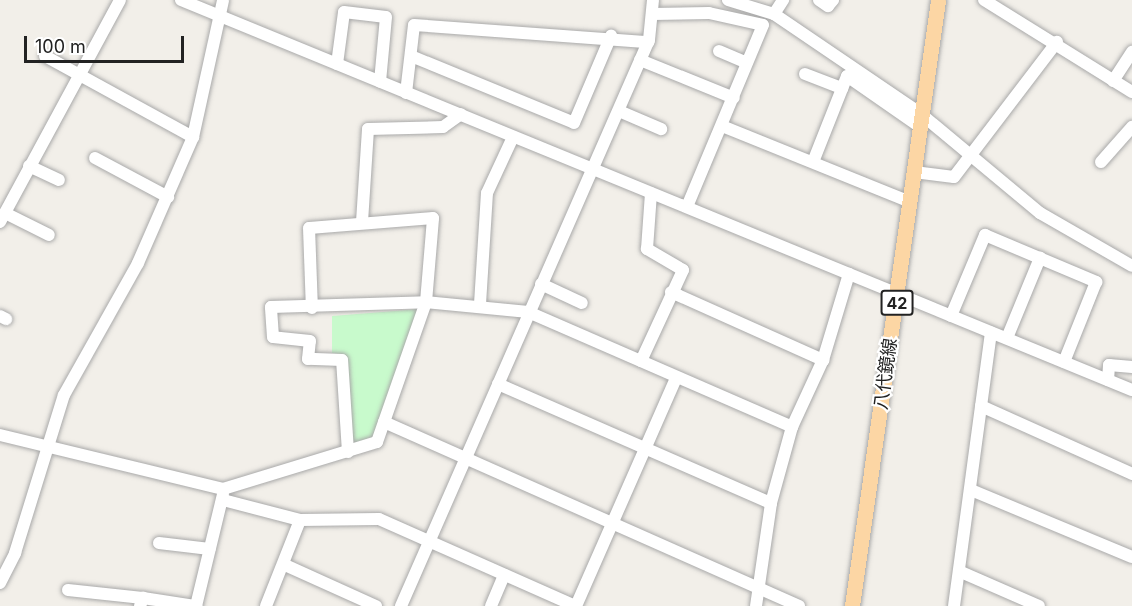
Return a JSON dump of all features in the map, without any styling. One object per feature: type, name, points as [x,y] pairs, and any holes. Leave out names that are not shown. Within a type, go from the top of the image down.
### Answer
[{"type":"main road","name":"八代鏡線","points":[[852,606],[938,0]]},
{"type":"street","points":[[49,235],[2,217],[77,74],[120,0]]},
{"type":"street","points":[[181,0],[220,20],[461,114],[1132,390]]},
{"type":"street","points":[[0,583],[15,553],[46,445],[64,395],[109,320],[168,197],[193,137],[223,0]]},
{"type":"street","points":[[401,606],[427,541],[648,42],[653,0]]},
{"type":"street","points":[[728,0],[774,14],[973,157],[1040,213],[1132,266]]},
{"type":"street","points":[[774,14],[783,0]]},
{"type":"street","points":[[819,0],[828,6],[833,0]]},
{"type":"street","points":[[984,0],[1057,42],[1132,92]]},
{"type":"street","points":[[337,64],[344,12],[386,16],[380,82]]},
{"type":"street","points":[[652,14],[709,13],[763,25],[687,207]]},
{"type":"street","points":[[406,93],[414,25],[611,36],[648,42]]},
{"type":"street","points":[[411,56],[574,123],[611,36]]},
{"type":"street","points":[[914,172],[954,177],[973,157],[1057,42]]},
{"type":"street","points":[[719,51],[747,63]]},
{"type":"street","points":[[1113,81],[1132,52]]},
{"type":"street","points":[[45,56],[193,137]]},
{"type":"street","points":[[640,60],[734,98]]},
{"type":"street","points":[[805,74],[842,88]]},
{"type":"street","points":[[813,162],[847,75],[921,121]]},
{"type":"street","points":[[619,111],[661,129]]},
{"type":"street","points":[[362,222],[368,129],[443,127],[461,114]]},
{"type":"street","points":[[722,126],[910,202]]},
{"type":"street","points":[[1101,162],[1132,127]]},
{"type":"street","points":[[480,304],[487,193],[513,137]]},
{"type":"street","points":[[95,158],[168,197]]},
{"type":"street","points":[[29,166],[59,180]]},
{"type":"street","points":[[641,361],[682,265],[647,249],[651,193]]},
{"type":"street","points":[[223,495],[377,442],[426,302],[433,218],[309,228],[312,308]]},
{"type":"street","points":[[951,316],[985,236],[1040,258],[1096,282],[1064,362]]},
{"type":"street","points":[[1007,338],[1040,258]]},
{"type":"street","points":[[756,606],[771,503],[792,427],[823,360],[849,274]]},
{"type":"street","points":[[541,284],[582,303]]},
{"type":"street","points":[[671,292],[823,360]]},
{"type":"street","points":[[348,452],[342,360],[308,359],[310,340],[273,337],[271,307],[312,308],[426,302],[480,304],[528,312],[792,427]]},
{"type":"street","points":[[954,606],[961,572],[991,332]]},
{"type":"street","points":[[1108,380],[1109,365],[1132,367]]},
{"type":"street","points":[[0,435],[46,445],[223,495],[300,520],[380,519],[576,606],[676,378]]},
{"type":"street","points":[[498,384],[771,503]]},
{"type":"street","points":[[981,406],[1132,474]]},
{"type":"street","points":[[384,422],[466,456],[800,606]]},
{"type":"street","points":[[971,490],[1132,557]]},
{"type":"street","points":[[68,590],[141,602],[196,606],[223,495]]},
{"type":"street","points":[[266,606],[285,565],[300,520]]},
{"type":"street","points":[[159,543],[210,549]]},
{"type":"street","points":[[285,565],[376,606]]},
{"type":"street","points":[[961,572],[1039,606]]},
{"type":"street","points":[[491,606],[504,575]]},
{"type":"green space","points":[[419,309],[373,438],[350,447],[343,355],[332,353],[332,316]]}]
